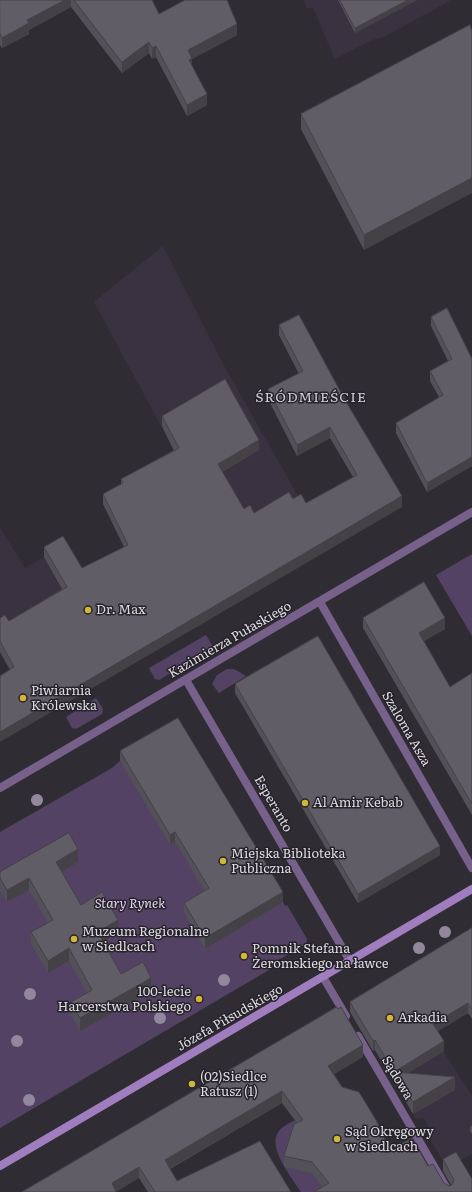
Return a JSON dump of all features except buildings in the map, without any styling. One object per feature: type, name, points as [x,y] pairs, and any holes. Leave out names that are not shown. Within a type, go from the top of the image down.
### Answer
[{"type":"main road","name":"Józefa Piłsudskiego","points":[[0,1166],[472,890]]},
{"type":"street","name":"Kazimierza Pułaskiego","points":[[0,788],[472,512]]},
{"type":"street","name":"Szaloma Asza","points":[[320,602],[472,868]]},
{"type":"street","name":"Esperanto","points":[[186,680],[350,961]]},
{"type":"street","name":"Sądowa","points":[[323,977],[450,1192]]},
{"type":"shaded area","points":[[304,0],[451,0],[384,37],[372,40],[335,59],[313,8],[307,8]]},
{"type":"shaded area","points":[[163,246],[223,364],[328,549],[197,627],[179,459],[94,302]]},
{"type":"shaded area","points":[[0,528],[25,568],[44,557],[84,581],[5,625],[0,617]]},
{"type":"shaded area","points":[[352,1011],[433,1035],[472,1096],[472,1154],[447,1168],[429,1137],[432,1133],[424,1118],[416,1119]]},
{"type":"green space","points":[[472,554],[472,636],[436,575]]},
{"type":"green space","points":[[206,635],[212,645],[212,649],[159,680],[155,679],[149,668]]},
{"type":"green space","points":[[227,669],[234,669],[246,676],[219,693],[212,684],[217,675]]},
{"type":"green space","points":[[96,698],[103,709],[102,714],[76,729],[72,728],[66,717]]},
{"type":"green space","name":"Stary Rynek","points":[[120,761],[283,902],[285,906],[287,905],[307,939],[306,944],[273,963],[274,967],[0,1128],[0,832],[112,768]]},
{"type":"green space","points":[[295,1120],[338,1172],[318,1192],[317,1190],[313,1192],[301,1192],[287,1171],[278,1153],[276,1137],[279,1131]]},
{"type":"place","name":"Dr. Max","points":[[88,610]]},
{"type":"place","name":"Piwiarnia Królewska","points":[[23,698]]},
{"type":"place","name":"Al Amir Kebab","points":[[305,803]]},
{"type":"place","name":"Miejska Biblioteka Publiczna","points":[[223,861]]},
{"type":"place","name":"Muzeum Regionalne w Siedlcach","points":[[74,939]]},
{"type":"place","name":"Pomnik Stefana Żeromskiego na ławce","points":[[244,956]]},
{"type":"place","name":"100-lecie Harcerstwa Polskiego","points":[[199,999]]},
{"type":"place","name":"Arkadia","points":[[390,1018]]},
{"type":"place","name":"(02)Siedlce Ratusz (1)","points":[[192,1084]]},
{"type":"place","name":"Sąd Okręgowy w Siedlcach","points":[[337,1139]]},
{"type":"district","name":"ŚRÓDMIEŚCIE","points":[[311,398]]}]
